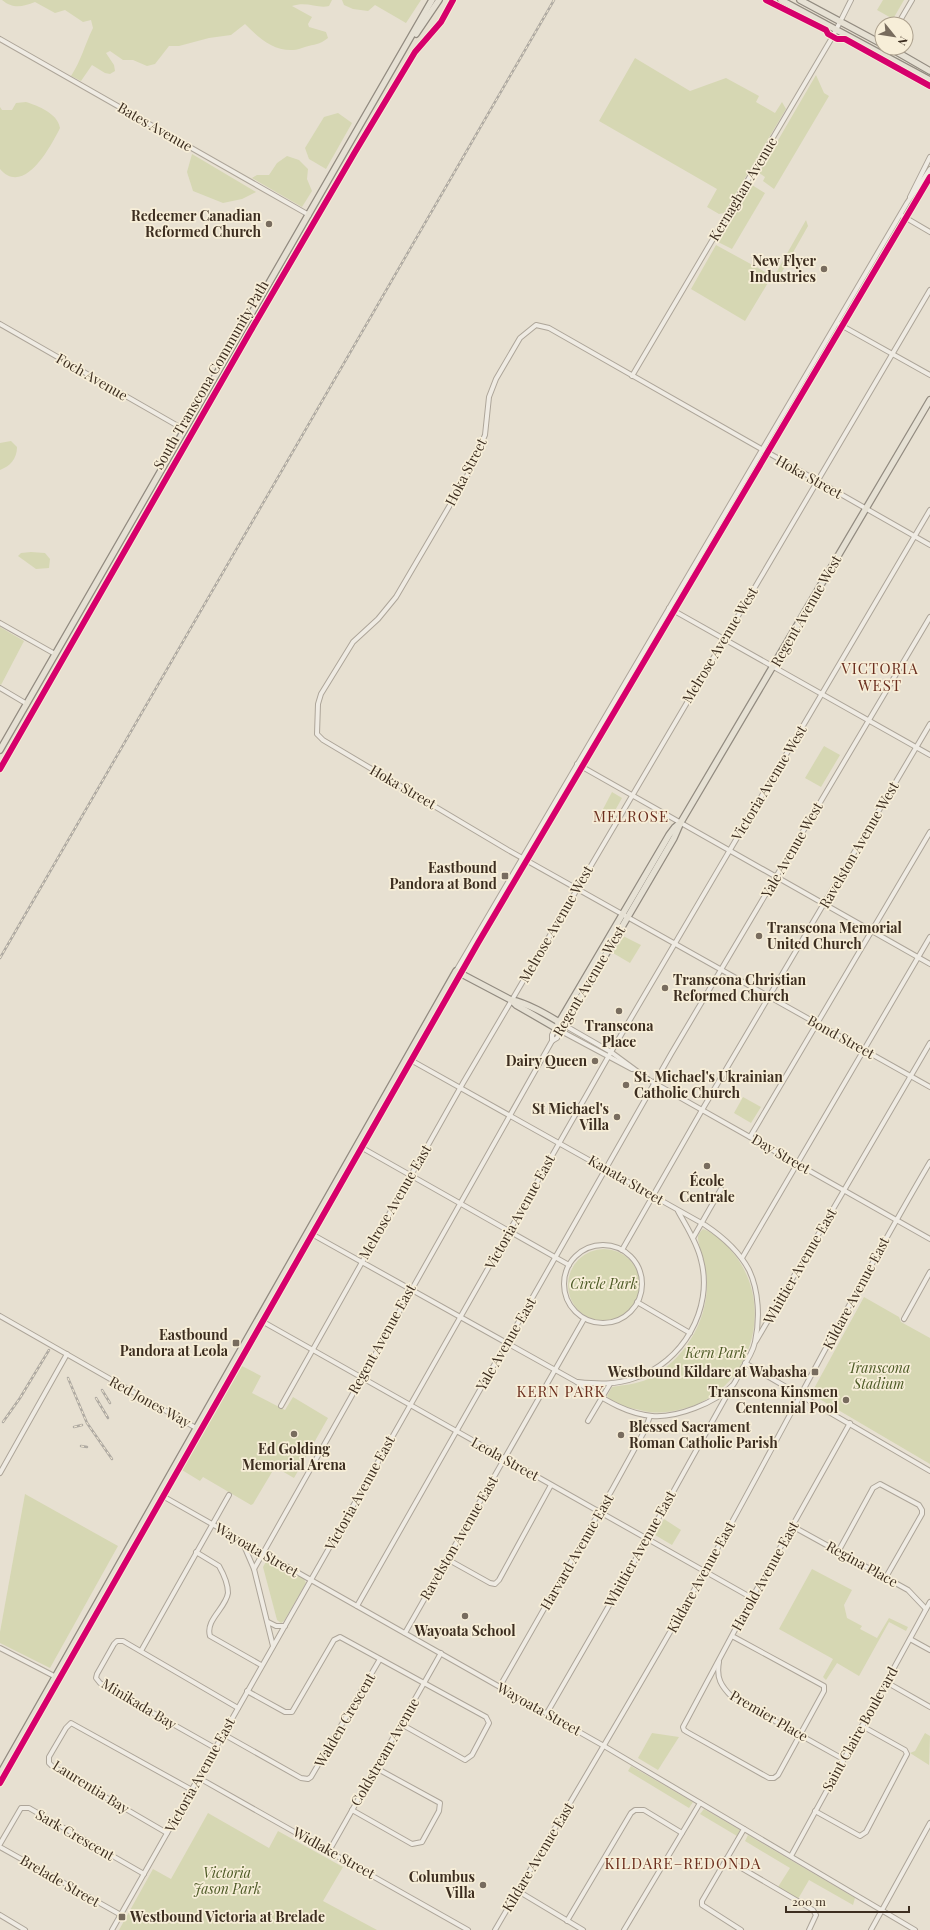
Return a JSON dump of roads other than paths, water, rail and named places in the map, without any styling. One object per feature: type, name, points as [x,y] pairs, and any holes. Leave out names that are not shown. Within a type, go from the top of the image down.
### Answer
[{"type":"main road","points":[[0,750],[432,0]]},
{"type":"main road","points":[[406,47],[439,0]]},
{"type":"main road","points":[[781,0],[930,80]]},
{"type":"main road","points":[[800,0],[874,40]]},
{"type":"main road","points":[[904,56],[930,71]]},
{"type":"main road","name":"Regent Avenue West","points":[[558,1029],[625,915],[669,835],[674,827],[681,822],[930,400]]},
{"type":"main road","points":[[0,1774],[456,971]]},
{"type":"main road","name":"Day Street","points":[[456,971],[511,1000],[516,1005],[558,1029]]},
{"type":"main road","name":"Day Street","points":[[511,1000],[518,1001],[562,1024]]},
{"type":"street","name":"Kernaghan Avenue","points":[[632,376],[852,0]]},
{"type":"street","points":[[903,16],[912,0]]},
{"type":"street","name":"Bates Avenue","points":[[0,39],[309,215]]},
{"type":"street","points":[[908,203],[912,190],[930,157]]},
{"type":"street","points":[[456,971],[837,323],[908,203],[930,169]]},
{"type":"street","points":[[901,216],[930,232]]},
{"type":"street","name":"Melrose Avenue West","points":[[511,1000],[930,290]]},
{"type":"street","points":[[837,323],[930,375]]},
{"type":"street","name":"Foch Avenue","points":[[0,324],[184,430]]},
{"type":"street","name":"Hoka Street","points":[[522,857],[320,738],[318,734],[318,704],[321,694],[353,642],[378,619],[396,597],[467,476],[485,434],[491,390],[496,379],[520,338],[536,325],[548,328],[930,545]]},
{"type":"street","name":"Victoria Avenue West","points":[[608,1057],[930,510]]},
{"type":"street","points":[[669,608],[930,755]]},
{"type":"street","name":"Yale Avenue West","points":[[654,1083],[930,616]]},
{"type":"street","points":[[0,623],[55,654]]},
{"type":"street","points":[[0,688],[27,704]]},
{"type":"street","name":"Ravelston Avenue West","points":[[702,1110],[930,724]]},
{"type":"street","points":[[577,764],[730,849],[930,964]]},
{"type":"street","points":[[750,1137],[930,832]]},
{"type":"street","name":"Bond Street","points":[[522,857],[930,1087]]},
{"type":"street","points":[[742,1258],[930,937]]},
{"type":"street","name":"Melrose Avenue East","points":[[281,1406],[460,1087],[511,1000]]},
{"type":"street","name":"Day Street","points":[[562,1024],[611,1052],[632,1069]]},
{"type":"street","name":"Day Street","points":[[558,1029],[632,1069],[654,1083],[844,1189],[930,1239]]},
{"type":"street","name":"Regent Avenue West","points":[[552,1041],[552,1035],[558,1029]]},
{"type":"street","name":"Regent Avenue East","points":[[254,1569],[262,1552],[552,1041]]},
{"type":"street","name":"Whittier Avenue East","points":[[755,1343],[930,1043]]},
{"type":"street","name":"Victoria Avenue East","points":[[112,1930],[199,1778],[261,1665],[285,1626],[608,1057]]},
{"type":"street","name":"Kanata Street","points":[[407,1058],[654,1196],[717,1233],[742,1258],[749,1272],[756,1294],[758,1308],[755,1343],[745,1363]]},
{"type":"street","name":"Yale Avenue East","points":[[357,1606],[654,1083]]},
{"type":"street","points":[[622,1250],[702,1110]]},
{"type":"street","points":[[357,1145],[510,1230],[569,1265]]},
{"type":"street","name":"Kildare Avenue East","points":[[495,1930],[604,1746],[704,1572],[897,1219],[930,1162]]},
{"type":"street","points":[[693,1238],[721,1188]]},
{"type":"street","points":[[575,1381],[610,1384],[634,1379],[657,1368],[679,1348],[690,1333],[698,1315],[703,1292],[702,1261],[693,1238],[678,1210]]},
{"type":"street","points":[[308,1232],[621,1408],[650,1416],[670,1415],[694,1409],[709,1402],[733,1385]]},
{"type":"street","points":[[608,1245],[622,1250],[633,1259],[641,1275],[642,1289],[637,1302],[627,1315],[613,1322],[597,1323],[584,1319],[571,1307],[565,1295],[564,1278],[569,1265],[579,1253],[593,1246],[608,1245]]},
{"type":"street","points":[[904,1319],[930,1272]]},
{"type":"street","points":[[637,1302],[690,1333]]},
{"type":"street","name":"Red Jones Way","points":[[0,1316],[196,1428]]},
{"type":"street","name":"Leola Street","points":[[258,1319],[752,1598]]},
{"type":"street","name":"Ravelston Avenue East","points":[[405,1633],[584,1319]]},
{"type":"street","points":[[0,1473],[67,1354]]},
{"type":"street","points":[[745,1363],[802,1394],[930,1471]]},
{"type":"street","name":"Whittier Avenue East","points":[[547,1713],[745,1363]]},
{"type":"street","points":[[588,1421],[610,1384]]},
{"type":"street","name":"Harvard Avenue East","points":[[500,1686],[645,1430],[650,1416]]},
{"type":"street","name":"Harold Avenue East","points":[[800,1735],[778,1775],[774,1778],[770,1778],[684,1730],[684,1724],[752,1598],[850,1423]]},
{"type":"street","points":[[838,1552],[873,1488],[880,1484],[919,1505],[922,1510],[922,1514],[886,1577]]},
{"type":"street","points":[[447,1559],[490,1583],[495,1584],[499,1580],[551,1485]]},
{"type":"street","name":"Wayoata Street","points":[[159,1494],[547,1713],[915,1930]]},
{"type":"street","points":[[141,1651],[229,1495]]},
{"type":"street","name":"Regina Place","points":[[792,1526],[908,1590],[926,1610]]},
{"type":"street","points":[[242,1541],[254,1569],[273,1646]]},
{"type":"street","points":[[196,1552],[219,1566],[227,1591],[225,1600],[211,1625],[210,1636],[261,1665]]},
{"type":"street","name":"Saint Claire Boulevard","points":[[791,1856],[930,1602]]},
{"type":"street","points":[[268,1622],[276,1626],[285,1626]]},
{"type":"street","points":[[732,1636],[824,1686],[824,1691],[800,1735]]},
{"type":"street","points":[[247,1691],[285,1712],[292,1712],[337,1637],[343,1638],[486,1717],[489,1723],[472,1755],[465,1760],[401,1724]]},
{"type":"street","points":[[910,1639],[930,1650]]},
{"type":"street","name":"Minikada Bay","points":[[215,1748],[97,1680],[97,1674],[117,1641],[123,1641],[238,1708]]},
{"type":"street","points":[[0,1648],[56,1677]]},
{"type":"street","name":"Coldstream Avenue","points":[[329,1851],[441,1653]]},
{"type":"street","name":"Premier Place","points":[[720,1658],[718,1680],[723,1689],[732,1697],[843,1759]]},
{"type":"street","name":"Walden Crescent","points":[[223,1734],[301,1778],[308,1779],[311,1777],[380,1659]]},
{"type":"street","points":[[886,1682],[930,1706]]},
{"type":"street","name":"Laurentia Bay","points":[[168,1833],[52,1766],[49,1763],[49,1757],[69,1724],[75,1724],[192,1790]]},
{"type":"street","points":[[815,1811],[860,1836],[864,1835],[870,1825],[907,1754],[905,1750],[862,1726]]},
{"type":"street","points":[[352,1810],[412,1844],[422,1842],[439,1811],[440,1803],[376,1768]]},
{"type":"street","name":"Widlake Street","points":[[199,1778],[468,1930]]},
{"type":"street","points":[[624,1930],[700,1802]]},
{"type":"street","name":"Sark Crescent","points":[[0,1845],[21,1808],[29,1808],[144,1874]]},
{"type":"street","points":[[568,1921],[631,1813],[635,1810],[644,1810],[682,1833]]},
{"type":"street","points":[[871,1930],[930,1823]]},
{"type":"street","points":[[741,1930],[702,1905],[702,1901],[744,1828]]},
{"type":"street","name":"Brelade Street","points":[[0,1845],[121,1915]]},
{"type":"street","points":[[726,1859],[813,1910],[816,1915],[809,1930]]},
{"type":"street","points":[[518,1891],[583,1930]]},
{"type":"street","points":[[0,1915],[25,1930]]},
{"type":"railway","points":[[0,958],[554,0]]},
{"type":"railway","points":[[3,1422],[20,1398],[49,1350]]},
{"type":"railway","points":[[68,1378],[87,1423],[112,1459]]},
{"type":"railway","points":[[102,1390],[110,1403]]},
{"type":"railway","points":[[96,1398],[108,1418]]},
{"type":"railway","points":[[74,1427],[82,1425]]},
{"type":"railway","points":[[81,1446],[87,1447]]},
{"type":"place","name":"Redeemer Canadian Reformed Church","points":[[269,224]]},
{"type":"place","name":"New Flyer Industries","points":[[824,269]]},
{"type":"place","name":"Eastbound Pandora at Bond","points":[[505,876]]},
{"type":"place","name":"Transcona Memorial United Church","points":[[759,936]]},
{"type":"place","name":"Transcona Christian Reformed Church","points":[[665,988]]},
{"type":"place","name":"Transcona Place","points":[[619,1011]]},
{"type":"place","name":"Dairy Queen","points":[[595,1061]]},
{"type":"place","name":"St. Michael's Ukrainian Catholic Church","points":[[626,1085]]},
{"type":"place","name":"St Michael's Villa","points":[[617,1117]]},
{"type":"place","name":"École Centrale","points":[[707,1166]]},
{"type":"place","name":"Eastbound Pandora at Leola","points":[[236,1343]]},
{"type":"place","name":"Westbound Kildare at Wabasha","points":[[815,1372]]},
{"type":"place","name":"Transcona Kinsmen Centennial Pool","points":[[846,1400]]},
{"type":"place","name":"Ed Golding Memorial Arena","points":[[294,1434]]},
{"type":"place","name":"Blessed Sacrament Roman Catholic Parish","points":[[621,1435]]},
{"type":"place","name":"Wayoata School","points":[[465,1616]]},
{"type":"place","name":"Columbus Villa","points":[[483,1885]]},
{"type":"place","name":"Westbound Victoria at Brelade","points":[[122,1917]]},
{"type":"district","name":"VICTORIA WEST","points":[[880,678]]},
{"type":"district","name":"MELROSE","points":[[631,817]]},
{"type":"district","name":"KERN PARK","points":[[561,1392]]},
{"type":"district","name":"KILDARE–REDONDA","points":[[683,1864]]},
{"type":"park label","name":"Circle Park","points":[[604,1284]]},
{"type":"park label","name":"Kern Park","points":[[716,1353]]},
{"type":"park label","name":"Transcona Stadium","points":[[879,1376]]},
{"type":"park label","name":"Victoria Jason Park","points":[[227,1882]]}]
